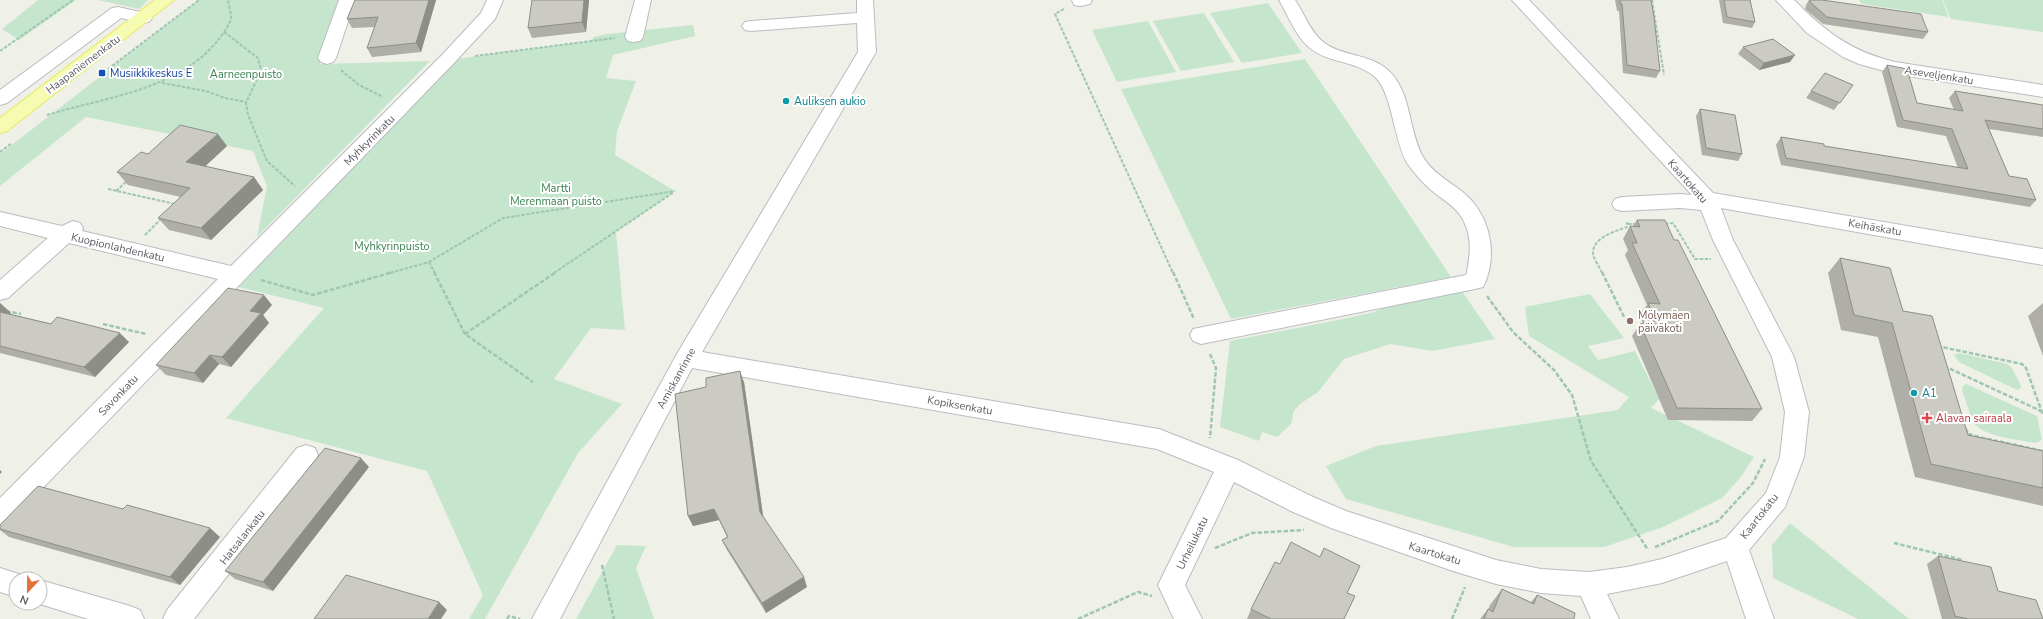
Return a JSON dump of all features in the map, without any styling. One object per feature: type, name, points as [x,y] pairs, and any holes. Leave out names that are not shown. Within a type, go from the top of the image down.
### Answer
[{"type":"main road","name":"Haapaniemenkatu","points":[[0,127],[166,0]]},
{"type":"street","points":[[326,58],[347,0]]},
{"type":"street","name":"Myhkyrinkatu","points":[[246,277],[311,198],[447,60],[489,15],[495,0]]},
{"type":"street","points":[[634,36],[643,0]]},
{"type":"street","points":[[751,26],[867,24],[865,0]]},
{"type":"street","points":[[1201,335],[1475,281],[1481,263],[1481,241],[1475,224],[1465,206],[1433,182],[1422,171],[1404,136],[1393,91],[1385,76],[1376,67],[1329,51],[1315,44],[1287,0]]},
{"type":"street","name":"Kaartokatu","points":[[1229,467],[1315,509],[1405,544],[1496,572],[1541,581],[1589,584],[1627,579],[1662,571],[1735,547],[1776,499],[1792,457],[1797,412],[1783,357],[1723,240],[1708,201],[1520,0]]},
{"type":"street","name":"Aseveljenkatu","points":[[1784,0],[1814,29],[1849,53],[1865,60],[1890,67],[2043,91]]},
{"type":"street","points":[[0,99],[118,12],[142,18]]},
{"type":"street","name":"Amiskanrinne","points":[[546,619],[686,358],[813,142],[868,52],[867,24]]},
{"type":"street","name":"Keihäskatu","points":[[1622,204],[1708,201],[2043,256]]},
{"type":"street","name":"Kuopionlahdenkatu","points":[[0,219],[72,230],[246,277]]},
{"type":"street","points":[[0,292],[72,230]]},
{"type":"street","name":"Savonkatu","points":[[0,515],[246,277]]},
{"type":"street","name":"Kopiksenkatu","points":[[686,358],[1159,439],[1229,467]]},
{"type":"street","name":"Hatsalankatu","points":[[177,619],[306,455]]},
{"type":"street","name":"Urheilukatu","points":[[1188,619],[1171,585],[1229,467]]},
{"type":"street","points":[[1735,547],[1760,619]]},
{"type":"street","points":[[1589,584],[1605,619]]},
{"type":"street","points":[[48,594],[130,619]]},
{"type":"path","points":[[0,51],[73,0]]},
{"type":"path","points":[[46,115],[161,83],[198,62],[214,47],[231,19],[228,0]]},
{"type":"path","points":[[1082,0],[1055,14],[1216,368],[1210,444]]},
{"type":"path","points":[[1652,0],[1664,75]]},
{"type":"path","points":[[224,32],[258,58],[261,63],[262,70],[246,102],[247,112],[267,162],[311,198]]},
{"type":"path","points":[[447,60],[615,38]]},
{"type":"path","points":[[326,58],[359,84],[384,98]]},
{"type":"path","points":[[161,83],[206,91],[225,98],[246,102]]},
{"type":"path","points":[[116,191],[132,176]]},
{"type":"path","points":[[108,189],[177,205],[172,210]]},
{"type":"path","points":[[246,277],[313,295],[430,262],[503,218],[675,191],[465,334]]},
{"type":"path","points":[[1622,204],[1614,205],[1628,224]]},
{"type":"path","points":[[140,239],[166,214]]},
{"type":"path","points":[[1658,224],[1673,223],[1695,259],[1712,259],[1709,254]]},
{"type":"path","points":[[1625,319],[1593,254],[1593,246],[1598,240],[1627,227],[1628,224],[1643,224]]},
{"type":"path","points":[[430,262],[465,334],[534,382]]},
{"type":"path","points":[[1475,281],[1513,332],[1554,370],[1572,395],[1591,461],[1648,550]]},
{"type":"path","points":[[0,309],[21,314]]},
{"type":"path","points":[[104,324],[149,335]]},
{"type":"path","points":[[1935,339],[1939,352]]},
{"type":"path","points":[[1937,346],[2022,364],[2026,368],[2042,413]]},
{"type":"path","points":[[1942,359],[1946,372]]},
{"type":"path","points":[[1944,366],[2042,413]]},
{"type":"path","points":[[1962,421],[1970,434],[2043,451]]},
{"type":"path","points":[[1641,552],[1718,521],[1753,483],[1767,456]]},
{"type":"path","points":[[1214,549],[1252,532],[1296,529],[1310,531]]},
{"type":"path","points":[[1894,543],[1963,560]]},
{"type":"path","points":[[601,560],[614,619]]},
{"type":"path","points":[[1452,619],[1467,583]]},
{"type":"path","points":[[1078,619],[1138,592]]},
{"type":"path","points":[[507,619],[509,616],[520,619]]},
{"type":"green space","points":[[38,0],[76,0],[19,40],[2,29]]},
{"type":"green space","points":[[98,0],[148,0],[139,9]]},
{"type":"green space","name":"Aarneenpuisto","points":[[199,0],[347,0],[345,4],[335,11],[320,64],[430,61],[257,237],[267,186],[253,151],[86,117],[0,186],[0,154]]},
{"type":"green space","points":[[1859,0],[1942,0],[1949,17],[1861,4]]},
{"type":"green space","points":[[1943,0],[2043,0],[2043,32],[1951,19]]},
{"type":"green space","points":[[1268,3],[1302,53],[1242,63],[1210,13]]},
{"type":"green space","points":[[1204,13],[1234,62],[1181,71],[1153,21]]},
{"type":"green space","points":[[1148,21],[1176,72],[1117,82],[1092,30]]},
{"type":"green space","points":[[693,25],[695,36],[613,55],[606,78],[636,81],[617,131],[615,155],[675,191],[616,232],[625,330],[591,328],[554,379],[622,404],[578,453],[485,619],[469,619],[483,595],[427,471],[226,418],[324,308],[239,287],[235,275],[447,60],[590,41],[594,37],[607,34]]},
{"type":"green space","points":[[1305,59],[1451,277],[1231,319],[1121,89]]},
{"type":"green space","points":[[1461,290],[1495,339],[1432,351],[1390,344],[1344,359],[1318,392],[1300,404],[1294,411],[1291,424],[1277,437],[1262,432],[1259,441],[1220,427],[1230,341],[1348,318],[1374,312],[1394,303]]},
{"type":"green space","points":[[1590,294],[1624,338],[1588,346],[1598,360],[1635,351],[1659,399],[1651,408],[1754,457],[1740,478],[1722,498],[1663,527],[1604,547],[1514,547],[1346,499],[1326,466],[1376,446],[1618,410],[1629,397],[1529,336],[1525,307]]},
{"type":"green space","points":[[1959,353],[2007,364],[2012,368],[2021,388],[2017,390],[1959,362],[1954,355]]},
{"type":"green space","points":[[1966,384],[2037,416],[2042,440],[2035,443],[2011,439],[1994,435],[1979,428],[1973,423],[1962,390],[1963,386]]},
{"type":"green space","points":[[1790,523],[1909,619],[1858,619],[1773,578],[1772,545]]},
{"type":"green space","points":[[617,545],[646,546],[636,568],[654,619],[576,619]]},
{"type":"building","points":[[355,0],[429,0],[416,43],[367,48],[378,17],[347,19]]},
{"type":"building","points":[[532,0],[584,0],[582,22],[528,28]]},
{"type":"building","points":[[1620,0],[1651,0],[1660,71],[1627,65],[1622,4],[1620,4]]},
{"type":"building","points":[[1724,0],[1750,0],[1755,22],[1727,17]]},
{"type":"building","points":[[1810,0],[1822,0],[1921,14],[1928,32],[1827,17],[1810,2]]},
{"type":"building","points":[[1773,39],[1795,55],[1764,63],[1743,47]]},
{"type":"building","points":[[1887,65],[1907,69],[1917,103],[1963,111],[1955,91],[2043,105],[2043,129],[1985,120],[2009,176],[2027,179],[2036,200],[1786,158],[1781,137],[1824,144],[1824,146],[1968,169],[1952,129],[1903,120]]},
{"type":"building","points":[[1825,73],[1853,85],[1840,103],[1811,91]]},
{"type":"building","points":[[1700,109],[1735,115],[1742,154],[1706,148]]},
{"type":"building","points":[[180,125],[218,134],[186,162],[254,177],[201,228],[158,218],[190,188],[117,172],[141,152],[148,154]]},
{"type":"building","points":[[1637,220],[1665,220],[1674,240],[1678,240],[1762,409],[1677,408],[1640,324],[1655,321],[1648,303],[1660,304],[1632,243],[1637,243],[1630,226],[1640,227]]},
{"type":"building","points":[[1840,258],[1890,268],[1903,311],[1932,316],[1968,435],[2043,451],[2043,488],[1931,464],[1892,323],[1854,315]]},
{"type":"building","points":[[228,288],[264,295],[250,311],[261,313],[222,357],[210,355],[194,373],[156,365]]},
{"type":"building","points":[[0,312],[51,324],[57,317],[120,333],[84,367],[0,346]]},
{"type":"building","points":[[740,371],[760,512],[804,577],[762,603],[722,540],[728,537],[714,509],[688,516],[675,394],[706,387],[706,378]]},
{"type":"building","points":[[325,448],[361,458],[263,582],[225,571]]},
{"type":"building","points":[[38,486],[123,509],[127,505],[210,528],[170,577],[0,529],[0,525]]},
{"type":"building","points":[[1291,542],[1320,557],[1324,548],[1360,566],[1347,593],[1355,596],[1344,619],[1271,619],[1251,609],[1275,562],[1280,564]]},
{"type":"building","points":[[1938,556],[1991,567],[1998,591],[2036,600],[2043,619],[1968,619],[1955,616]]},
{"type":"building","points":[[346,575],[439,602],[428,619],[314,619]]},
{"type":"building","points":[[1502,589],[1534,604],[1537,595],[1575,613],[1574,619],[1484,619],[1488,609],[1493,612]]},
{"type":"place","name":"Musiikkikeskus E","points":[[102,73]]},
{"type":"place","name":"Auliksen aukio","points":[[786,101]]},
{"type":"place","name":"Mölymäen päiväkoti","points":[[1630,321]]},
{"type":"place","name":"A1","points":[[1914,393]]},
{"type":"place","name":"Alavan sairaala","points":[[1927,418]]},
{"type":"park label","name":"Martti Merenmaan puisto","points":[[556,194]]},
{"type":"park label","name":"Myhkyrinpuisto","points":[[392,246]]}]
